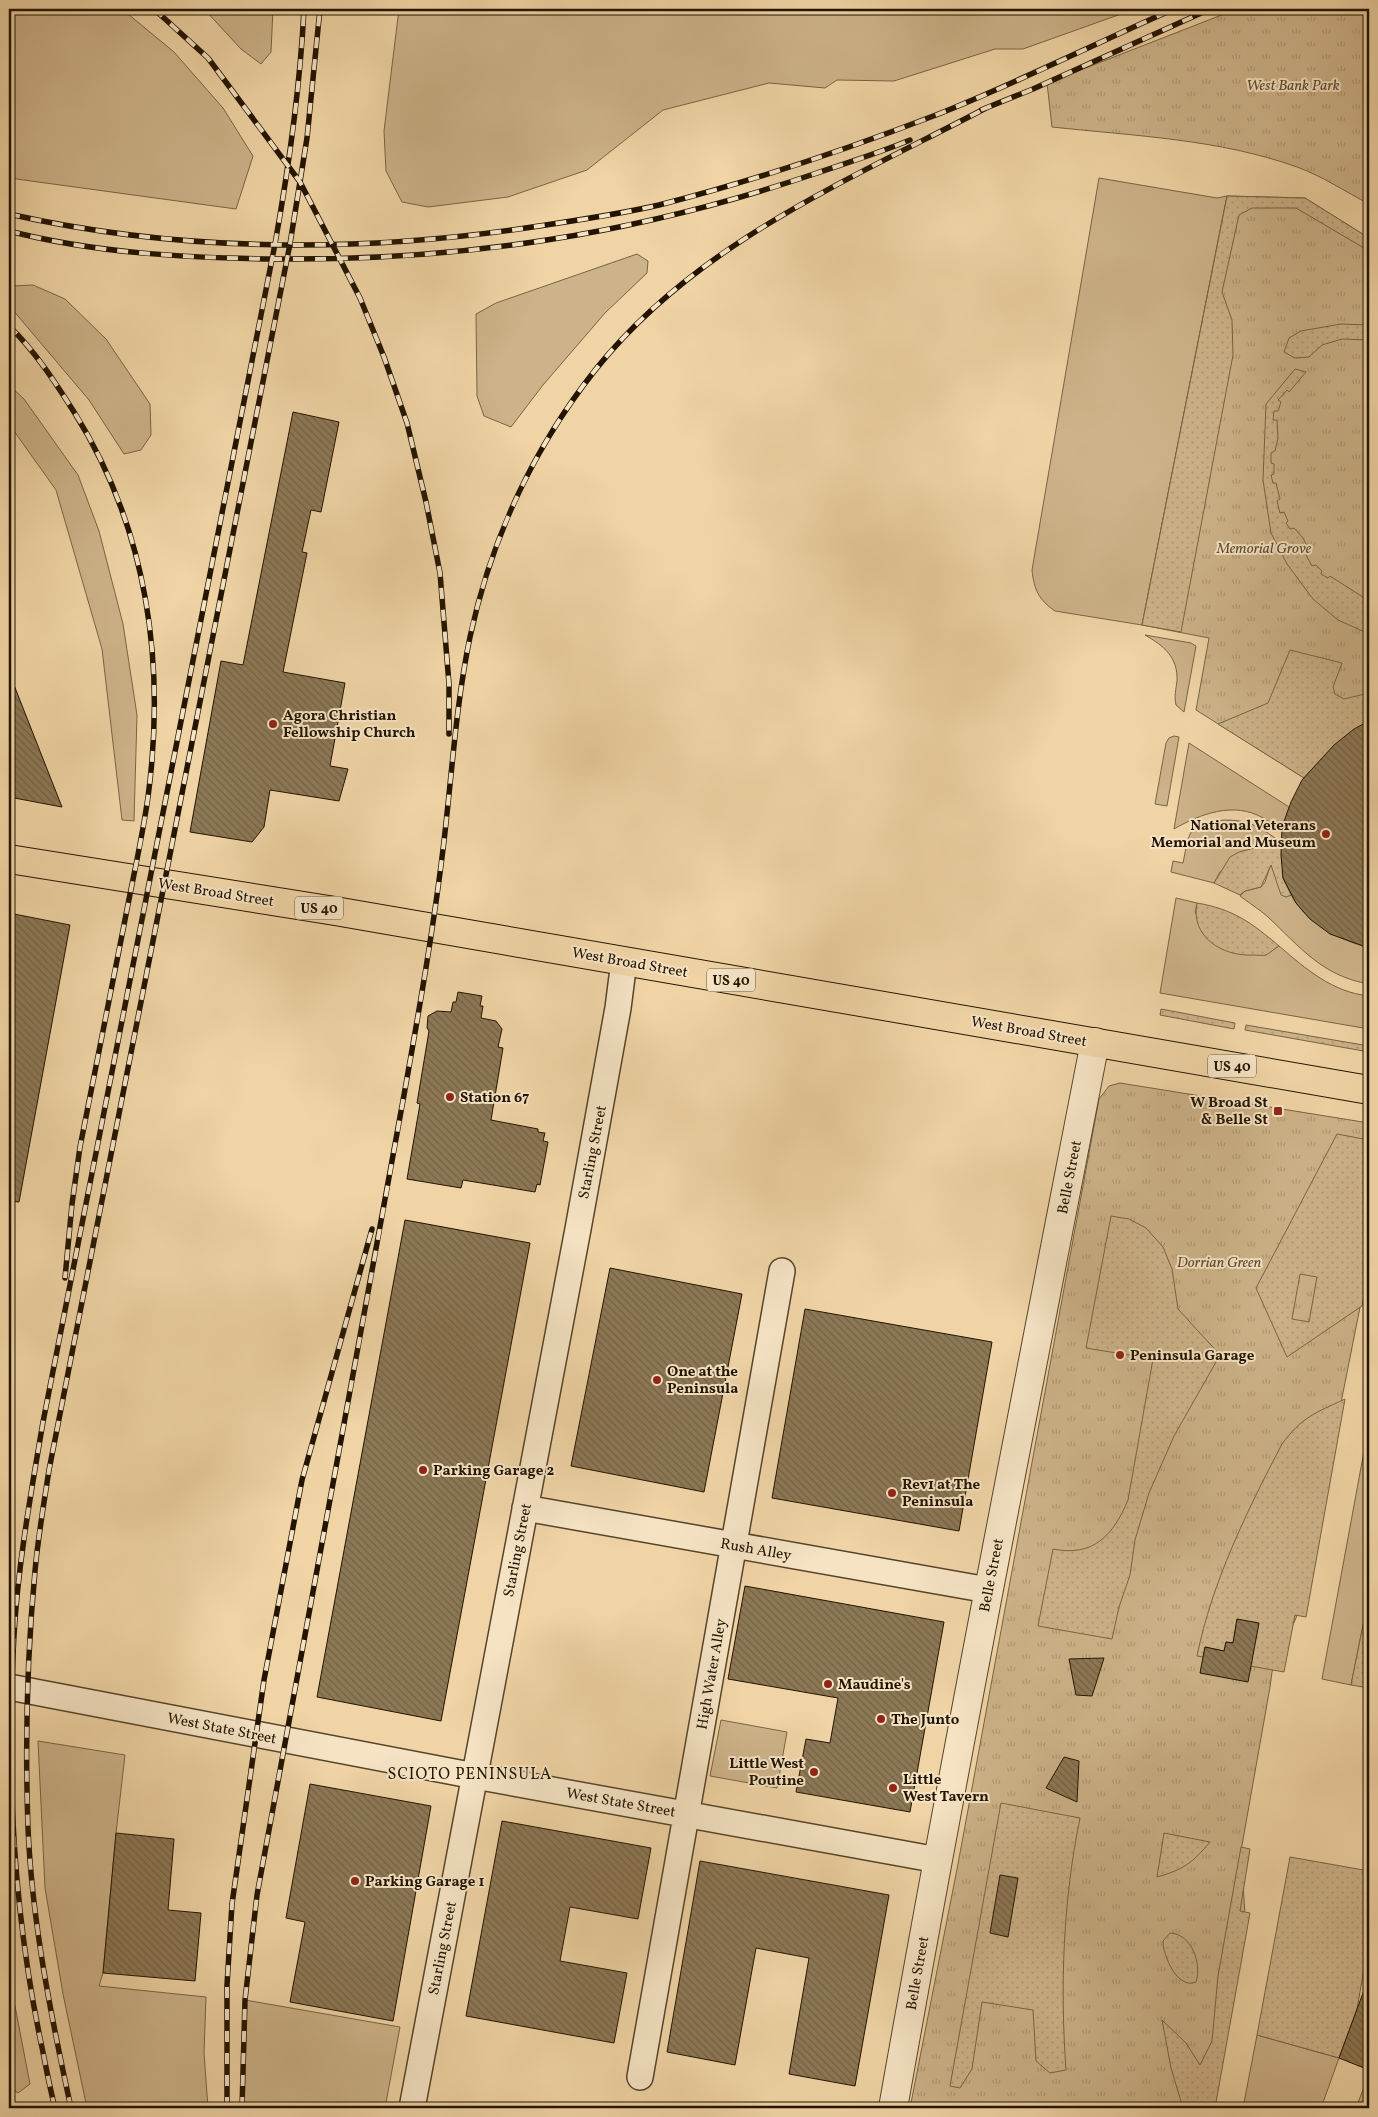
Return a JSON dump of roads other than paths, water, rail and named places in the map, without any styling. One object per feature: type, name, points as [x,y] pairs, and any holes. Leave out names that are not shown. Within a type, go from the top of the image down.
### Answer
[{"type":"main road","name":"West Broad Street","points":[[9,859],[189,886],[1369,1090]]},
{"type":"street","name":"Starling Street","points":[[412,2108],[618,1008],[624,961]]},
{"type":"street","name":"Belle Street","points":[[893,2108],[988,1590],[1095,1042]]},
{"type":"street","name":"High Water Alley","points":[[640,2077],[782,1270]]},
{"type":"street","name":"Rush Alley","points":[[525,1508],[988,1590]]},
{"type":"street","name":"West State Street","points":[[9,1687],[474,1776],[938,1860]]},
{"type":"railway","points":[[154,9],[208,58],[300,182],[360,298],[384,357],[407,423],[426,502],[440,573],[449,684],[449,734]]},
{"type":"railway","points":[[55,2108],[40,2038],[23,1938],[14,1838],[11,1736],[14,1635],[19,1582],[43,1422],[275,244],[293,127],[304,9]]},
{"type":"railway","points":[[71,2108],[56,2039],[38,1934],[30,1863],[27,1764],[28,1667],[38,1546],[49,1470],[290,244],[307,138],[320,9]]},
{"type":"railway","points":[[9,214],[74,227],[140,236],[274,245],[407,241],[473,235],[614,214],[659,205],[729,186],[833,153],[902,128],[996,90],[1174,9]]},
{"type":"railway","points":[[981,110],[1033,89],[1210,9]]},
{"type":"railway","points":[[242,2108],[245,2000],[257,1895],[421,1000],[440,873],[465,662],[479,601],[503,530],[534,462],[574,399],[596,369],[636,325],[680,285],[727,250],[828,189],[986,108]]},
{"type":"railway","points":[[9,231],[74,245],[174,256],[275,259],[345,258],[414,255],[481,249],[615,228],[681,213],[814,174],[910,140]]},
{"type":"railway","points":[[9,326],[36,356],[52,378],[99,456],[119,502],[134,549],[145,597],[152,646],[153,746],[148,797],[80,1147],[65,1278]]},
{"type":"railway","points":[[227,2108],[227,1985],[232,1904],[264,1680],[302,1480],[372,1229]]},
{"type":"place","name":"Agora Christian Fellowship Church","points":[[273,724]]},
{"type":"place","name":"National Veterans Memorial and Museum","points":[[1326,834]]},
{"type":"place","name":"Station 67","points":[[450,1097]]},
{"type":"place","name":"W Broad St & Belle St","points":[[1278,1111]]},
{"type":"place","name":"Peninsula Garage","points":[[1120,1355]]},
{"type":"place","name":"One at the Peninsula","points":[[657,1380]]},
{"type":"place","name":"Parking Garage 2","points":[[423,1470]]},
{"type":"place","name":"Rev1 at The Peninsula","points":[[892,1493]]},
{"type":"place","name":"Maudine's","points":[[828,1684]]},
{"type":"place","name":"The Junto","points":[[881,1719]]},
{"type":"place","name":"Little West Poutine","points":[[814,1772]]},
{"type":"place","name":"Little West Tavern","points":[[893,1788]]},
{"type":"place","name":"Parking Garage 1","points":[[355,1881]]},
{"type":"district","name":"SCIOTO PENINSULA","points":[[470,1773]]},
{"type":"park label","name":"West Bank Park","points":[[1293,85]]},
{"type":"park label","name":"Memorial Grove","points":[[1264,548]]},
{"type":"park label","name":"Dorrian Green","points":[[1219,1262]]}]
